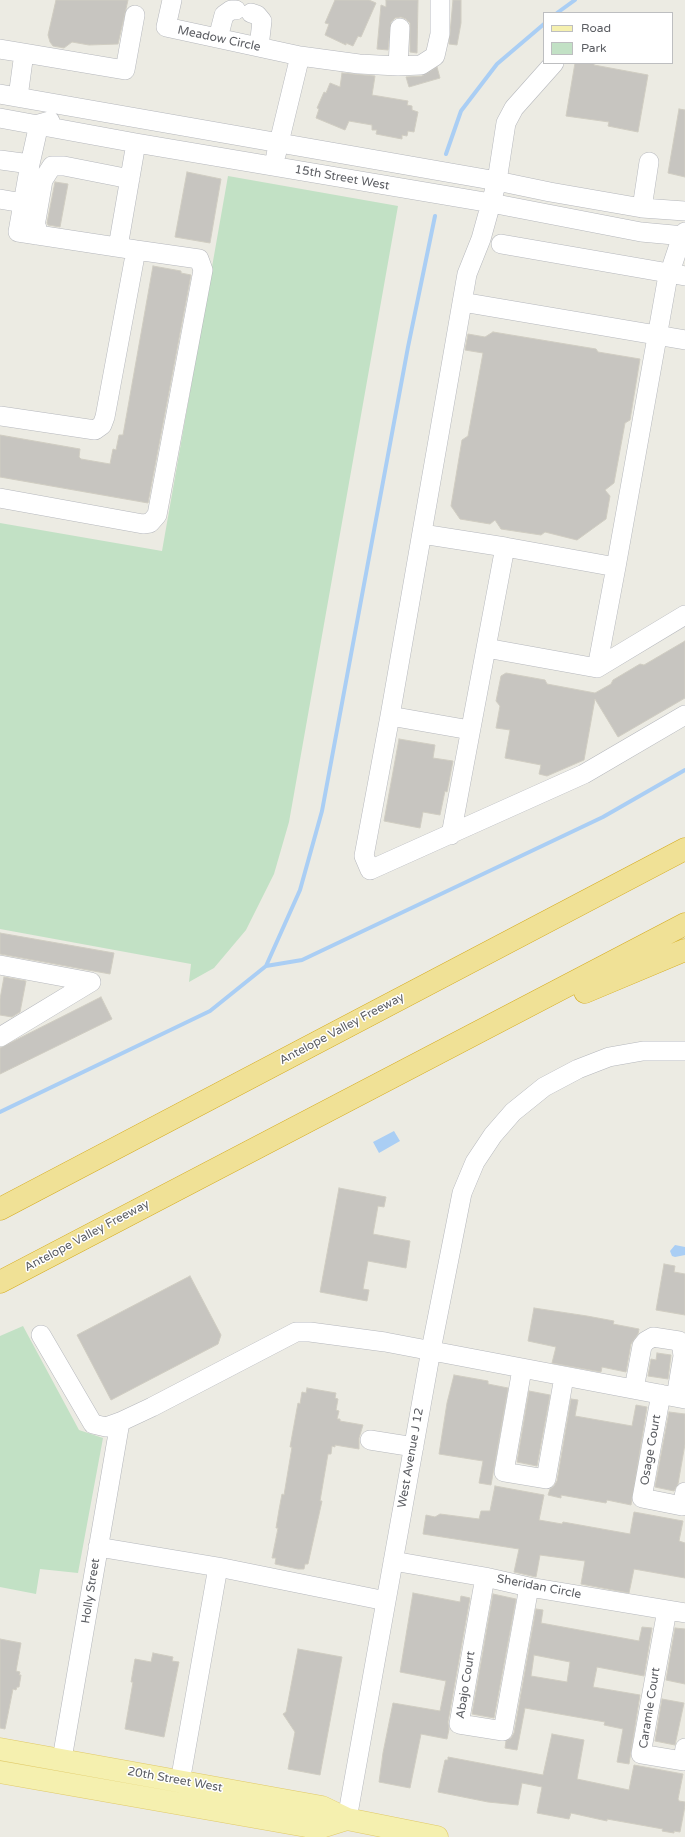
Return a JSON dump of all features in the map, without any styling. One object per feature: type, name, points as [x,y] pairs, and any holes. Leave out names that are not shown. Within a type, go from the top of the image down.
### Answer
[{"type":"highway","name":"Antelope Valley Freeway","points":[[0,1208],[685,849]]},
{"type":"highway","name":"Antelope Valley Freeway","points":[[0,1282],[685,924]]},
{"type":"highway","points":[[472,1036],[562,1001],[685,950]]},
{"type":"main road","name":"20th Street West","points":[[0,1748],[322,1807],[347,1819],[438,1837]]},
{"type":"main road","points":[[0,1760],[37,1765],[62,1759]]},
{"type":"main road","name":"20th Street West","points":[[0,1772],[318,1828],[347,1819]]},
{"type":"street","name":"Meadow Circle","points":[[172,0],[166,27],[300,56],[359,64],[398,66],[421,65],[435,56],[440,34],[440,0]]},
{"type":"street","points":[[218,38],[224,15],[231,10],[243,12],[257,16],[262,21],[259,47]]},
{"type":"street","points":[[0,49],[125,70],[135,15]]},
{"type":"street","points":[[398,66],[400,28]]},
{"type":"street","points":[[9,95],[24,53]]},
{"type":"street","points":[[273,166],[300,56]]},
{"type":"street","points":[[553,64],[514,108],[506,123],[497,181],[481,239],[467,274],[390,716],[364,856],[370,870],[451,835],[584,774],[685,715]]},
{"type":"street","name":"15th Street West","points":[[9,95],[642,208],[685,210]]},
{"type":"street","points":[[0,498],[143,524],[150,522],[157,515],[203,270],[199,259],[18,232],[39,124],[67,116],[138,126],[144,120]]},
{"type":"street","name":"15th Street West","points":[[0,118],[136,143],[491,203],[641,232],[684,234]]},
{"type":"street","points":[[0,416],[95,430],[102,425],[105,417],[127,248],[130,180],[136,143]]},
{"type":"street","points":[[0,160],[30,164]]},
{"type":"street","points":[[642,208],[650,162]]},
{"type":"street","points":[[36,235],[37,228],[35,226],[43,180],[52,166],[64,166],[130,180]]},
{"type":"street","points":[[0,199],[23,203]]},
{"type":"street","points":[[597,668],[657,335],[677,275],[684,234]]},
{"type":"street","points":[[501,244],[677,275]]},
{"type":"street","points":[[462,302],[685,340]]},
{"type":"street","points":[[422,534],[505,547],[616,568]]},
{"type":"street","points":[[451,835],[505,547]]},
{"type":"street","points":[[486,648],[597,668],[685,615]]},
{"type":"street","points":[[390,716],[470,730]]},
{"type":"street","points":[[0,965],[91,982],[0,1037]]},
{"type":"street","name":"West Avenue J 12","points":[[347,1819],[431,1350],[462,1192],[479,1157],[493,1135],[513,1112],[544,1087],[578,1069],[609,1057],[643,1051],[685,1051]]},
{"type":"street","points":[[41,1335],[93,1424],[106,1427],[120,1422],[296,1332],[310,1332],[385,1342],[674,1397],[683,1356],[679,1341],[653,1337],[646,1341],[642,1346],[634,1389]]},
{"type":"street","points":[[522,1369],[504,1472],[546,1479],[564,1377]]},
{"type":"street","name":"Osage Court","points":[[674,1397],[642,1498],[682,1506],[685,1492]]},
{"type":"street","name":"Holly Street","points":[[62,1759],[120,1422]]},
{"type":"street","points":[[370,1440],[414,1447]]},
{"type":"street","points":[[98,1547],[218,1567],[386,1601]]},
{"type":"street","name":"Sheridan Circle","points":[[393,1561],[676,1611]]},
{"type":"street","points":[[180,1782],[218,1567]]},
{"type":"street","name":"Abajo Court","points":[[485,1577],[459,1724],[502,1731],[529,1586]]},
{"type":"street","name":"Caramle Court","points":[[676,1611],[641,1754],[683,1761],[685,1748]]},
{"type":"green space","points":[[228,176],[398,206],[289,822],[274,874],[246,930],[214,968],[189,982],[191,964],[0,929],[0,523],[162,551]]},
{"type":"green space","points":[[23,1326],[79,1430],[103,1438],[78,1573],[40,1569],[36,1594],[0,1587],[0,1336]]},
{"type":"water","points":[[394,1131],[400,1141],[379,1153],[373,1142]]},
{"type":"water","points":[[675,1245],[685,1247],[685,1255],[675,1257],[672,1256],[670,1251]]},
{"type":"building","points":[[56,0],[128,0],[118,44],[89,45],[72,42],[64,48],[53,46],[48,35]]},
{"type":"building","points":[[335,0],[369,0],[376,3],[361,37],[358,36],[353,46],[346,43],[346,45],[325,35],[329,24],[325,23]]},
{"type":"building","points":[[386,0],[418,0],[417,53],[410,52],[410,23],[401,17],[395,18],[391,22],[388,50],[377,49],[381,5],[386,7]]},
{"type":"building","points":[[453,0],[461,0],[461,23],[457,45],[449,44]]},
{"type":"building","points":[[575,64],[594,64],[648,75],[638,132],[608,126],[609,122],[566,116]]},
{"type":"building","points":[[437,67],[440,78],[409,87],[406,77],[422,76]]},
{"type":"building","points":[[342,73],[375,76],[372,95],[408,101],[407,105],[412,106],[412,110],[418,112],[414,132],[408,131],[407,136],[402,135],[402,139],[376,134],[377,130],[372,130],[372,125],[349,121],[345,130],[316,118],[319,109],[317,108],[324,92],[326,93],[330,83],[340,87]]},
{"type":"building","points":[[679,109],[685,110],[685,177],[668,173]]},
{"type":"building","points":[[187,172],[221,179],[210,243],[175,237]]},
{"type":"building","points":[[55,182],[68,184],[60,227],[48,225],[47,223]]},
{"type":"building","points":[[153,266],[181,271],[181,273],[191,275],[148,503],[0,477],[0,435],[80,449],[79,457],[81,459],[110,464],[113,449],[116,450],[119,435],[123,435]]},
{"type":"building","points":[[493,332],[596,349],[598,352],[640,359],[630,420],[625,423],[614,483],[605,490],[610,496],[606,519],[577,540],[545,532],[541,535],[501,529],[495,520],[490,524],[460,519],[451,506],[462,440],[468,436],[483,353],[465,350],[468,334],[485,337]]},
{"type":"building","points":[[685,641],[685,698],[618,737],[595,699],[584,760],[547,776],[539,774],[541,765],[505,758],[510,730],[496,728],[500,706],[496,701],[501,676],[506,673],[545,680],[547,684],[595,693],[640,664],[644,665]]},
{"type":"building","points":[[399,739],[435,745],[433,758],[453,761],[447,792],[445,791],[440,815],[423,812],[420,828],[384,821]]},
{"type":"building","points":[[0,933],[114,953],[110,974],[0,954]]},
{"type":"building","points":[[4,977],[26,981],[20,1012],[12,1017],[0,1015],[0,999]]},
{"type":"building","points":[[101,997],[112,1019],[0,1074],[0,1048]]},
{"type":"building","points":[[339,1188],[386,1197],[384,1207],[378,1206],[373,1234],[410,1241],[406,1268],[368,1261],[363,1289],[369,1290],[367,1301],[320,1292]]},
{"type":"building","points":[[664,1264],[675,1266],[674,1272],[685,1274],[685,1315],[656,1310]]},
{"type":"building","points":[[190,1276],[221,1335],[218,1344],[111,1400],[77,1335]]},
{"type":"building","points":[[534,1308],[614,1321],[613,1324],[639,1329],[638,1334],[631,1344],[626,1372],[602,1367],[601,1372],[552,1363],[556,1347],[528,1341]]},
{"type":"building","points":[[657,1353],[671,1355],[668,1379],[648,1376],[651,1359],[656,1360]]},
{"type":"building","points":[[454,1375],[488,1381],[488,1384],[508,1388],[491,1485],[479,1483],[483,1461],[439,1454],[447,1403]]},
{"type":"building","points":[[307,1388],[336,1393],[335,1398],[338,1399],[336,1410],[339,1411],[337,1419],[340,1419],[340,1421],[363,1425],[359,1438],[359,1449],[335,1445],[335,1447],[332,1446],[331,1454],[328,1454],[320,1501],[322,1501],[308,1564],[305,1564],[304,1569],[298,1569],[275,1564],[276,1558],[272,1558],[278,1528],[276,1528],[282,1494],[284,1495],[292,1447],[290,1447],[298,1403],[300,1404],[302,1392],[306,1393]]},
{"type":"building","points":[[529,1391],[550,1395],[537,1466],[517,1462]]},
{"type":"building","points":[[571,1399],[578,1400],[575,1416],[632,1426],[636,1405],[647,1407],[631,1505],[607,1500],[606,1503],[561,1495],[561,1498],[548,1495],[550,1489],[557,1481]]},
{"type":"building","points":[[669,1412],[685,1414],[685,1444],[678,1484],[674,1491],[655,1487]]},
{"type":"building","points":[[495,1486],[544,1495],[539,1520],[562,1524],[563,1522],[630,1534],[634,1512],[683,1521],[679,1541],[685,1543],[685,1578],[634,1569],[629,1593],[581,1584],[585,1561],[540,1555],[536,1577],[514,1572],[519,1549],[423,1534],[426,1515],[435,1517],[440,1514],[479,1519],[481,1511],[490,1511]]},
{"type":"building","points":[[413,1593],[460,1602],[461,1596],[470,1598],[448,1722],[449,1729],[447,1739],[421,1734],[410,1788],[379,1782],[393,1703],[440,1711],[446,1681],[400,1672]]},
{"type":"building","points":[[493,1594],[516,1599],[494,1718],[472,1714]]},
{"type":"building","points":[[536,1609],[543,1610],[541,1623],[639,1641],[642,1627],[652,1628],[644,1676],[597,1667],[593,1687],[640,1695],[629,1764],[617,1762],[623,1729],[604,1725],[605,1722],[525,1708],[517,1750],[505,1748],[506,1741],[511,1738],[514,1733]],"holes":[[[534,1655],[570,1662],[567,1682],[531,1676]]]},
{"type":"building","points":[[675,1628],[685,1629],[685,1684],[666,1680]]},
{"type":"building","points":[[0,1639],[21,1643],[16,1671],[20,1672],[19,1675],[21,1675],[19,1687],[17,1687],[16,1690],[13,1689],[5,1729],[0,1728]]},
{"type":"building","points":[[298,1649],[342,1657],[320,1775],[288,1769],[295,1732],[283,1714],[286,1712]]},
{"type":"building","points":[[153,1653],[173,1657],[172,1661],[179,1662],[164,1737],[125,1729],[133,1682],[131,1682],[135,1659],[151,1662]]},
{"type":"building","points":[[662,1699],[684,1703],[675,1745],[655,1741]]},
{"type":"building","points":[[552,1734],[584,1740],[577,1779],[629,1790],[634,1765],[683,1774],[678,1799],[679,1801],[685,1802],[680,1832],[674,1831],[674,1833],[662,1831],[663,1829],[607,1819],[607,1821],[571,1813],[569,1819],[537,1813],[542,1787],[522,1783],[518,1805],[488,1802],[438,1792],[445,1760],[448,1760],[448,1757],[543,1775]]},
{"type":"waterway","points":[[558,12],[575,0]]},
{"type":"waterway","points":[[446,154],[461,111],[497,64],[543,25]]},
{"type":"waterway","points":[[0,1112],[210,1011],[266,966],[300,890],[322,811],[408,347],[435,216]]},
{"type":"waterway","points":[[266,966],[302,960],[603,817],[685,770]]}]
